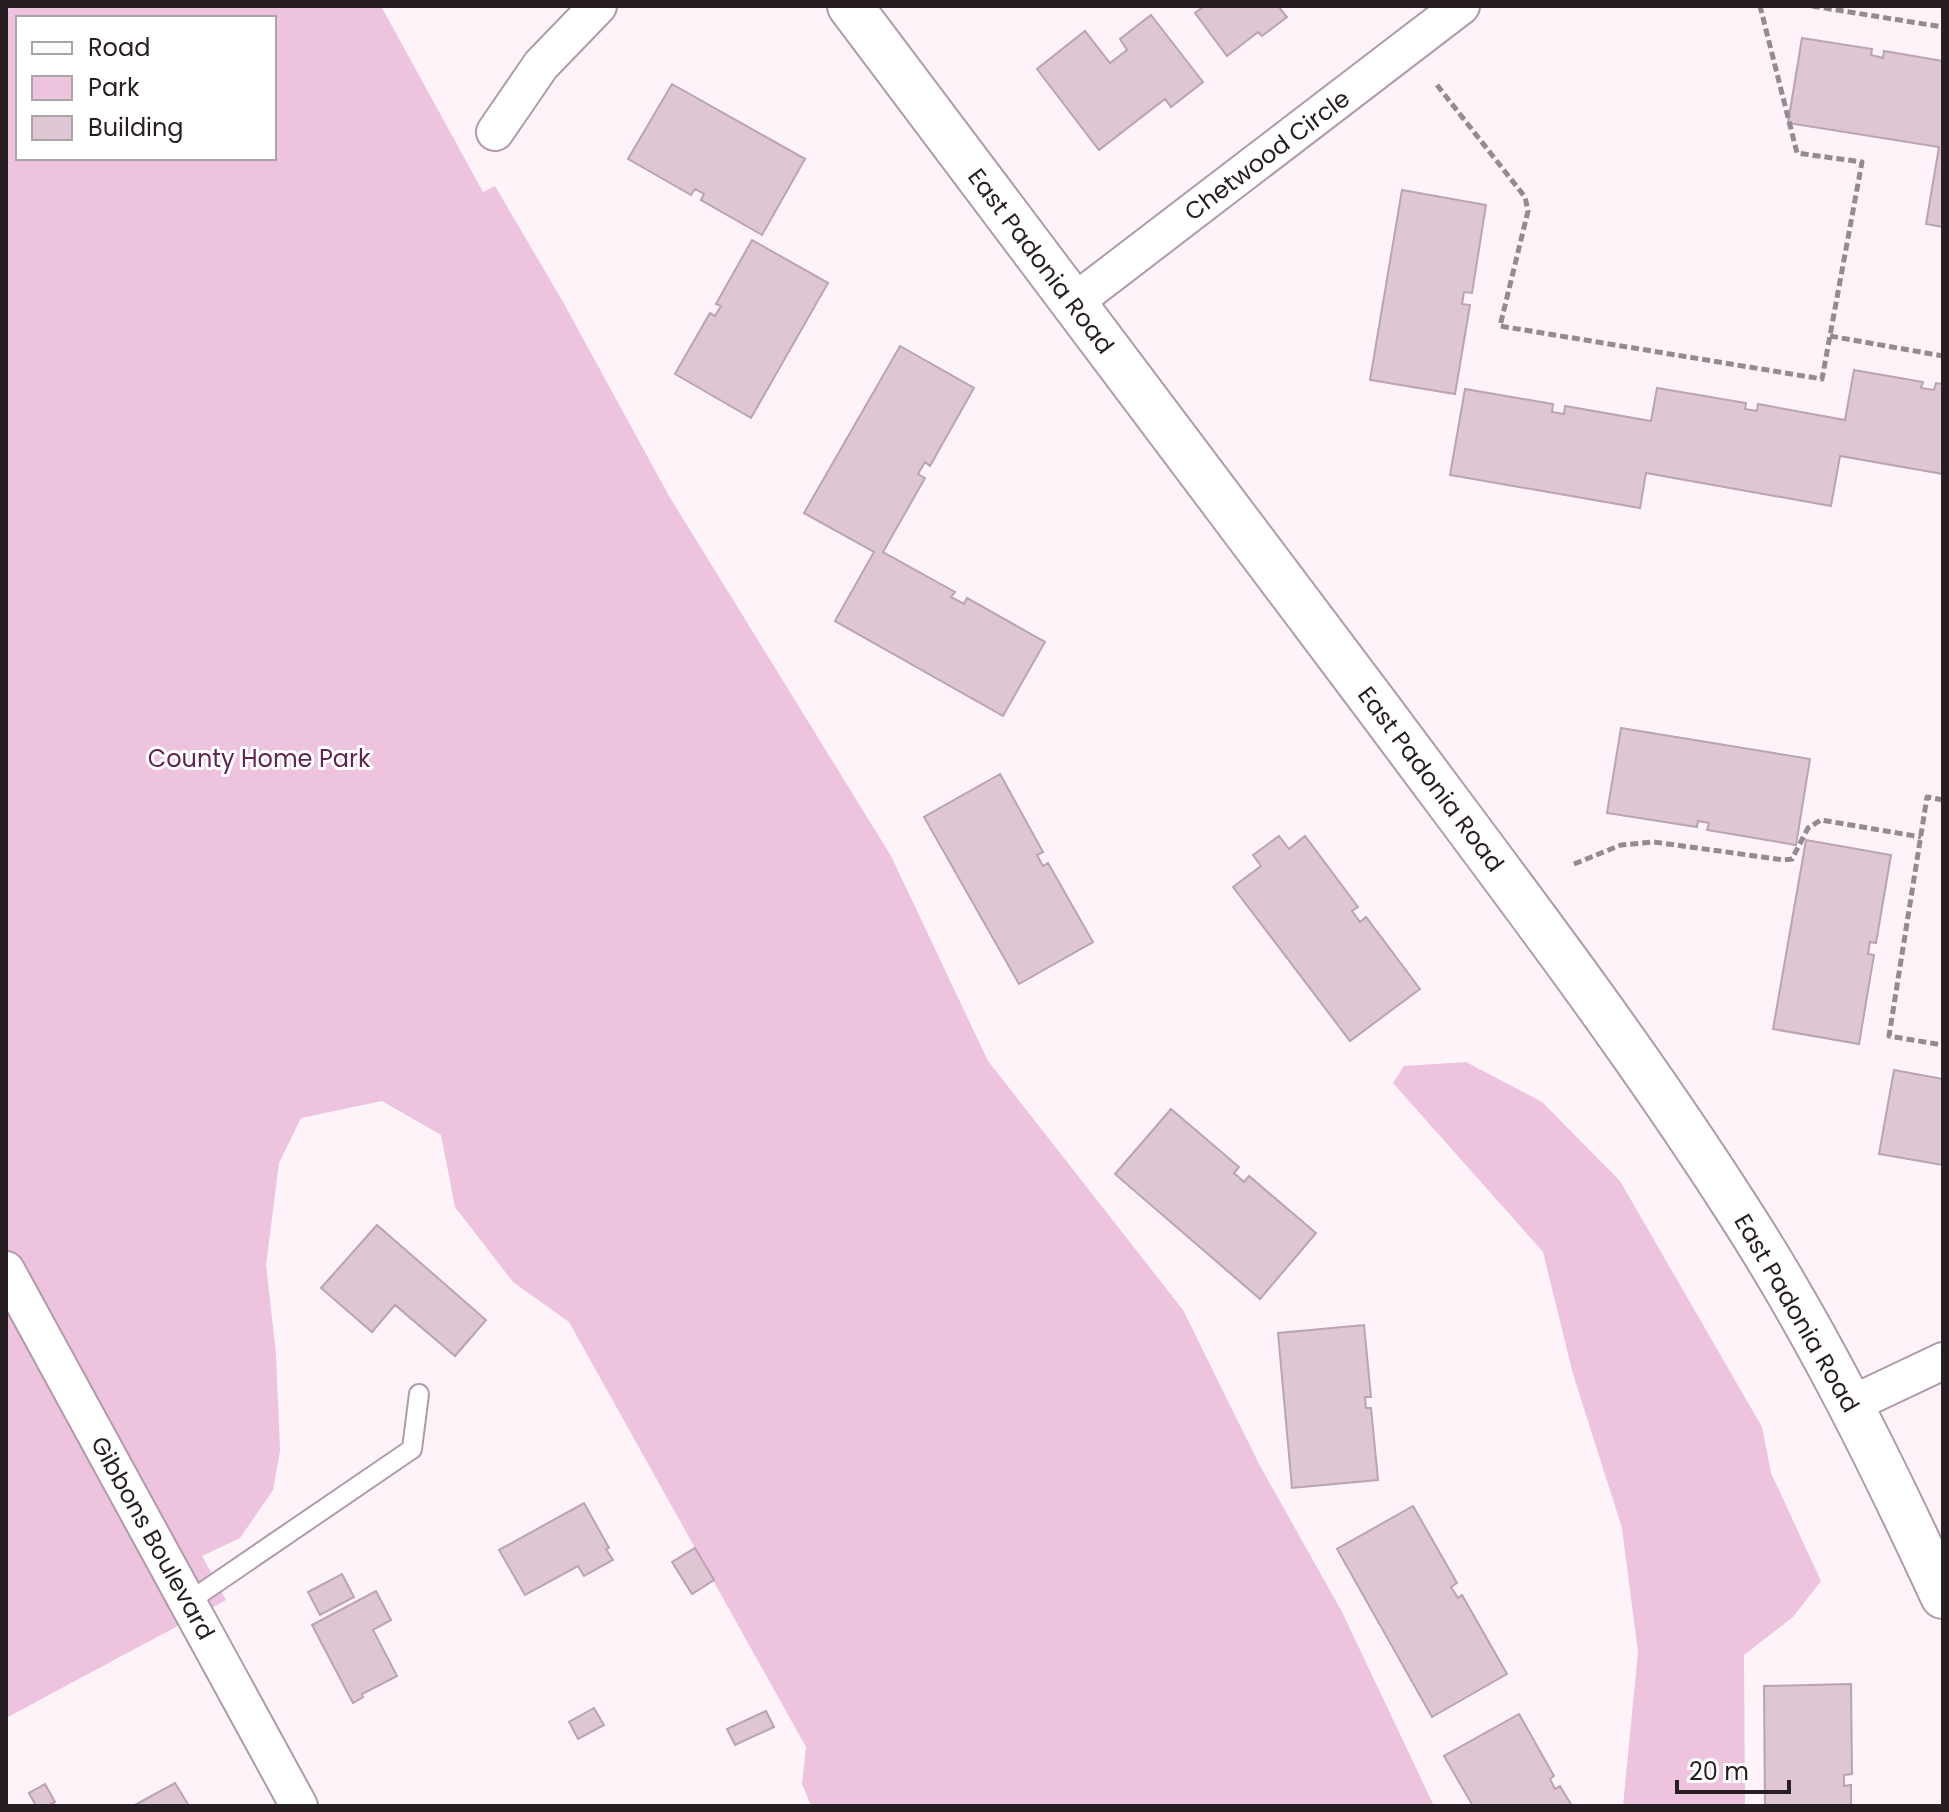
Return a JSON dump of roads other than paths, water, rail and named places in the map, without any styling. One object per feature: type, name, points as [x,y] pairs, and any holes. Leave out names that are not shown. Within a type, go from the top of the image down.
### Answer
[{"type":"street","points":[[495,132],[541,65],[598,6]]},
{"type":"street","name":"East Padonia Road","points":[[850,6],[1522,901],[1679,1120],[1741,1214],[1850,1405],[1943,1596]]},
{"type":"street","name":"Chetwood Circle","points":[[1073,303],[1461,6]]},
{"type":"street","name":"Gibbons Boulevard","points":[[6,1270],[299,1806]]},
{"type":"street","points":[[1850,1405],[1943,1361]]},
{"type":"lane","points":[[188,1602],[412,1449],[419,1394]]},
{"type":"park label","name":"County Home Park","points":[[259,758]]}]
